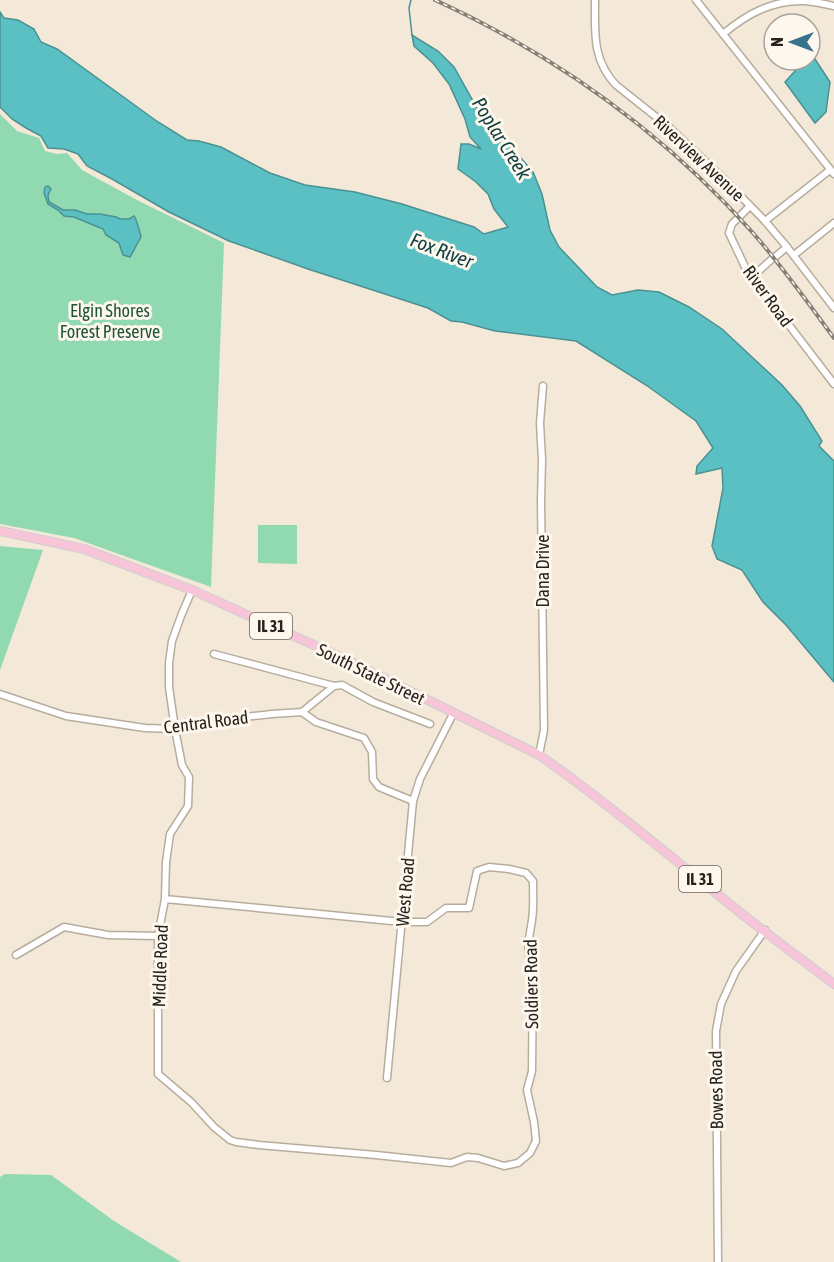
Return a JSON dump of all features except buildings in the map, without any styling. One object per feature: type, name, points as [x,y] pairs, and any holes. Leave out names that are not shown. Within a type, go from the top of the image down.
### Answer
[{"type":"main road","name":"South State Street","points":[[0,531],[84,549],[192,590],[347,660],[539,755],[765,930]]},
{"type":"main road","name":"IL 31","points":[[765,930],[834,984]]},
{"type":"street","name":"Riverview Avenue","points":[[595,0],[596,44],[601,63],[609,78],[705,160],[765,221],[834,308]]},
{"type":"street","points":[[696,0],[832,172],[765,221]]},
{"type":"street","points":[[723,34],[750,13],[778,2],[800,0],[834,6]]},
{"type":"street","name":"River Road","points":[[750,206],[732,224],[729,233],[746,269],[834,384]]},
{"type":"street","points":[[794,255],[834,223]]},
{"type":"street","points":[[752,277],[787,247]]},
{"type":"street","name":"Dana Drive","points":[[539,755],[544,730],[540,423],[543,386]]},
{"type":"street","name":"Middle Road","points":[[192,590],[172,641],[169,663],[169,687],[174,729],[182,765],[189,777],[188,806],[170,834],[166,862],[165,899],[158,936],[158,1074],[230,1140],[270,1147],[376,1155]]},
{"type":"street","points":[[214,654],[334,686]]},
{"type":"street","points":[[413,801],[379,787],[373,779],[372,752],[364,738],[316,722],[302,712],[334,686],[342,684],[374,702],[430,724]]},
{"type":"street","name":"Central Road","points":[[0,694],[66,716],[145,728],[174,729],[206,722],[302,712]]},
{"type":"street","name":"West Road","points":[[387,1078],[413,801],[420,779],[453,714]]},
{"type":"street","name":"Soldiers Road","points":[[165,899],[402,922],[427,922],[446,908],[469,908],[477,871],[489,867],[509,869],[526,873],[533,881],[532,919],[528,939],[528,953],[533,968],[532,1071],[527,1090],[536,1141],[530,1153],[519,1163],[504,1166],[467,1157],[451,1164],[376,1155]]},
{"type":"street","points":[[16,955],[64,927],[108,935],[158,936]]},
{"type":"street","name":"Bowes Road","points":[[718,1262],[716,1031],[722,1004],[736,971],[765,930]]},
{"type":"green space","name":"Elgin Shores Forest Preserve","points":[[0,114],[17,131],[39,138],[45,151],[57,154],[67,153],[82,170],[224,243],[211,587],[74,538],[0,524]]},
{"type":"green space","points":[[258,525],[297,525],[297,564],[258,563]]},
{"type":"green space","points":[[0,546],[43,550],[0,670]]},
{"type":"green space","points":[[5,1174],[51,1175],[114,1221],[181,1262],[0,1262],[0,1177]]},
{"type":"water","name":"Fox River","points":[[0,12],[4,18],[18,20],[34,29],[41,42],[57,49],[158,122],[187,140],[221,147],[270,173],[305,185],[355,192],[402,204],[474,227],[484,234],[508,227],[494,209],[488,194],[458,169],[461,144],[469,144],[481,149],[470,137],[465,119],[449,84],[433,63],[414,46],[412,35],[438,51],[454,67],[493,132],[514,150],[533,172],[542,194],[550,230],[559,247],[597,287],[612,295],[638,290],[659,292],[689,307],[722,329],[782,385],[800,406],[822,441],[819,446],[834,461],[834,682],[786,625],[763,602],[742,570],[717,559],[712,546],[723,488],[722,468],[696,474],[697,466],[713,448],[696,421],[646,385],[576,341],[495,331],[451,321],[428,308],[229,241],[169,212],[87,166],[78,154],[64,149],[48,148],[41,136],[12,119],[0,107]]},
{"type":"water","points":[[822,70],[830,82],[826,112],[815,123],[785,82],[794,72],[822,72]]},
{"type":"water","points":[[48,186],[51,189],[48,195],[49,202],[63,210],[75,210],[120,219],[129,219],[134,216],[141,237],[130,257],[123,255],[119,243],[106,235],[103,229],[74,217],[64,216],[48,204],[44,193],[45,187]]},
{"type":"waterway","name":"Poplar Creek","points":[[411,0],[409,8],[412,35]]},
{"type":"railway","points":[[435,0],[524,46],[566,72],[645,130],[718,196],[753,233],[785,271],[834,338]]}]
